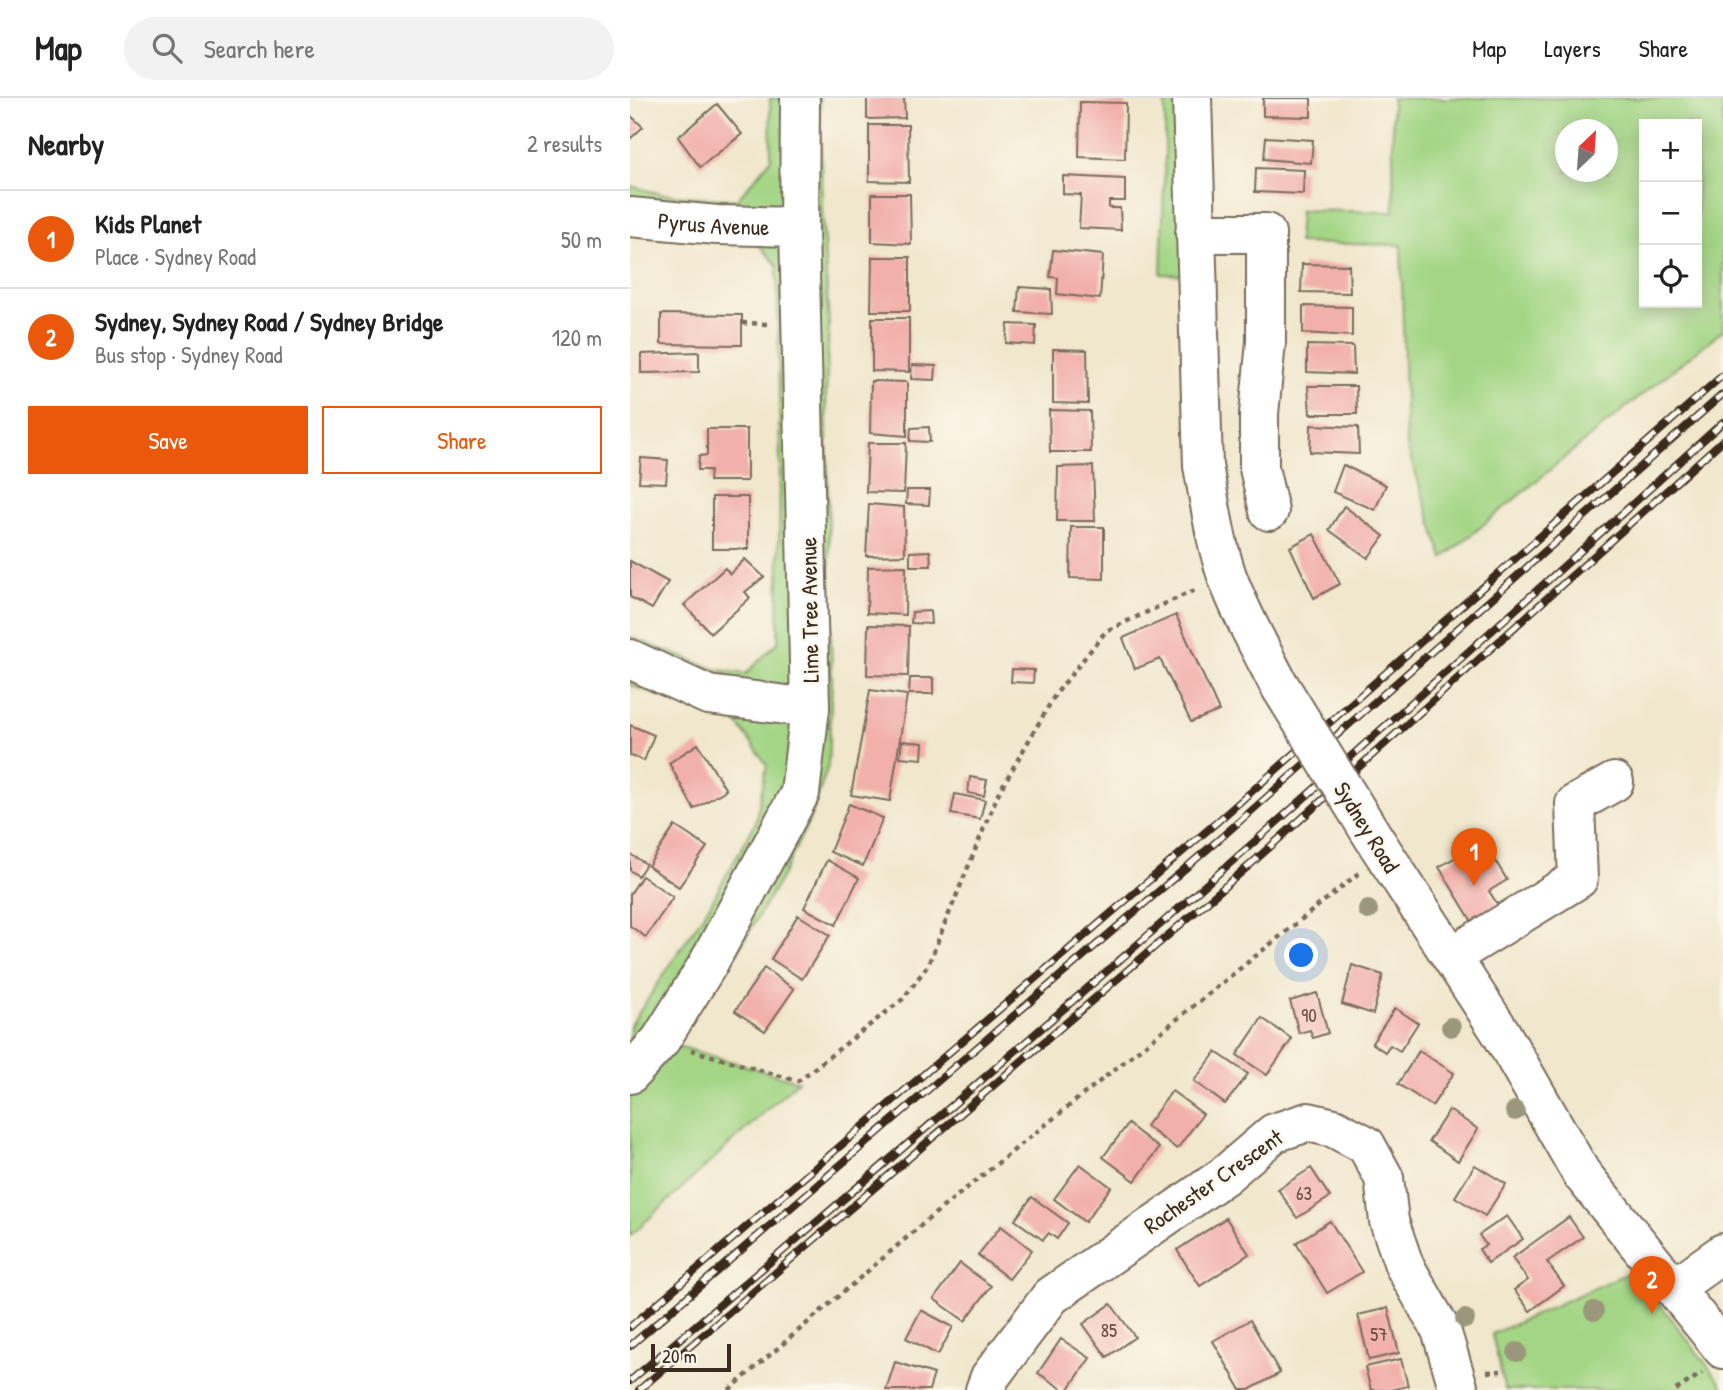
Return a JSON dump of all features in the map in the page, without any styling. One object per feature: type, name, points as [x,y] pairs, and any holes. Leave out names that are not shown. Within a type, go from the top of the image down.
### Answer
[{"type":"street","name":"Lime Tree Avenue","points":[[630,1074],[660,1041],[708,964],[800,793],[810,708],[799,227],[800,98]]},
{"type":"street","name":"Sydney Road","points":[[1192,98],[1203,466],[1227,575],[1245,620],[1372,855],[1452,956],[1501,1033],[1581,1173],[1723,1349]]},
{"type":"street","name":"Pyrus Avenue","points":[[630,217],[717,225],[799,227]]},
{"type":"street","points":[[1195,233],[1266,233],[1266,342],[1259,414],[1274,466],[1269,511]]},
{"type":"street","points":[[630,659],[708,695],[810,708]]},
{"type":"street","points":[[1452,956],[1578,879],[1575,804],[1614,782]]},
{"type":"street","name":"Rochester Crescent","points":[[985,1390],[990,1377],[1051,1296],[1224,1176],[1275,1133],[1307,1122],[1334,1128],[1366,1145],[1384,1178],[1389,1222],[1404,1265],[1441,1330],[1459,1390]]},
{"type":"street","points":[[1674,1288],[1723,1253]]},
{"type":"path","points":[[660,1041],[798,1081],[903,999],[928,965],[998,794],[1055,695],[1106,631],[1227,575]]},
{"type":"path","points":[[729,1390],[932,1216],[1372,855]]},
{"type":"green space","points":[[770,98],[820,98],[822,209],[829,325],[826,395],[832,682],[828,766],[811,816],[782,876],[736,954],[706,994],[660,1041],[798,1081],[630,1236],[630,1026],[711,903],[755,824],[767,765],[732,716],[704,712],[630,685],[630,637],[714,669],[746,674],[778,642],[780,463],[777,265],[758,244],[630,228],[630,186],[662,194],[737,200],[771,159]]},
{"type":"green space","points":[[1165,98],[1192,98],[1196,275],[1161,274]]},
{"type":"green space","points":[[1392,98],[1723,98],[1723,330],[1443,558],[1406,443],[1401,245],[1298,243],[1300,210],[1394,212]]},
{"type":"green space","points":[[1634,1270],[1723,1386],[1723,1390],[1505,1390],[1492,1334]]},
{"type":"building","points":[[867,98],[904,98],[905,118],[867,119]]},
{"type":"building","points":[[1263,98],[1311,98],[1311,117],[1263,116]]},
{"type":"building","points":[[1080,102],[1126,103],[1125,159],[1079,157]]},
{"type":"building","points":[[717,104],[742,134],[700,167],[678,137]]},
{"type":"building","points":[[630,115],[643,127],[630,139]]},
{"type":"building","points":[[869,125],[908,125],[909,182],[869,181]]},
{"type":"building","points":[[1266,137],[1313,140],[1311,163],[1264,159]]},
{"type":"building","points":[[1256,168],[1304,170],[1303,194],[1255,192]]},
{"type":"building","points":[[1063,176],[1125,179],[1125,201],[1109,201],[1109,208],[1120,208],[1121,230],[1079,228],[1081,195],[1063,194]]},
{"type":"building","points":[[872,194],[910,194],[911,244],[872,242]]},
{"type":"building","points":[[1053,250],[1103,255],[1100,299],[1057,294],[1058,278],[1050,277]]},
{"type":"building","points":[[872,257],[910,257],[910,311],[871,311]]},
{"type":"building","points":[[1302,264],[1349,265],[1350,293],[1301,292]]},
{"type":"building","points":[[1019,287],[1051,289],[1052,314],[1017,312]]},
{"type":"building","points":[[1303,306],[1352,307],[1352,336],[1303,333]]},
{"type":"building","points":[[661,314],[742,315],[742,345],[661,344]]},
{"type":"building","points":[[872,318],[909,318],[909,372],[872,371]]},
{"type":"building","points":[[1008,324],[1036,325],[1035,345],[1006,343]]},
{"type":"building","points":[[1307,345],[1353,346],[1354,374],[1307,372]]},
{"type":"building","points":[[1053,349],[1087,350],[1088,404],[1053,403]]},
{"type":"building","points":[[699,352],[699,372],[641,373],[641,354]]},
{"type":"building","points":[[912,365],[936,366],[935,380],[911,379]]},
{"type":"building","points":[[871,381],[907,382],[907,436],[870,433]]},
{"type":"building","points":[[1308,386],[1356,386],[1357,414],[1310,414]]},
{"type":"building","points":[[1049,410],[1090,411],[1091,452],[1050,452]]},
{"type":"building","points":[[1311,425],[1358,427],[1359,454],[1310,452]]},
{"type":"building","points":[[929,427],[930,442],[910,441],[911,428]]},
{"type":"building","points":[[707,429],[747,429],[747,481],[709,481],[710,470],[698,470],[699,456],[707,455]]},
{"type":"building","points":[[868,443],[906,443],[904,493],[866,492]]},
{"type":"building","points":[[641,458],[668,460],[666,483],[639,482]]},
{"type":"building","points":[[1343,465],[1386,485],[1375,510],[1333,492]]},
{"type":"building","points":[[1093,466],[1095,521],[1057,521],[1058,467]]},
{"type":"building","points":[[907,490],[930,490],[929,505],[906,504]]},
{"type":"building","points":[[712,497],[748,497],[748,549],[712,549]]},
{"type":"building","points":[[869,504],[904,507],[905,555],[866,556]]},
{"type":"building","points":[[1344,506],[1384,536],[1368,558],[1329,530]]},
{"type":"building","points":[[1071,527],[1104,527],[1104,579],[1070,578]]},
{"type":"building","points":[[1314,534],[1340,584],[1314,598],[1290,547]]},
{"type":"building","points":[[930,551],[931,566],[910,566],[910,552]]},
{"type":"building","points":[[745,559],[764,577],[745,592],[750,598],[711,633],[684,605],[725,568],[730,574]]},
{"type":"building","points":[[630,561],[668,582],[652,609],[630,597]]},
{"type":"building","points":[[906,566],[905,615],[867,613],[868,567]]},
{"type":"building","points":[[930,611],[931,624],[911,623],[912,612]]},
{"type":"building","points":[[1176,615],[1219,711],[1191,722],[1160,659],[1135,669],[1123,638]]},
{"type":"building","points":[[868,625],[909,626],[908,676],[867,675]]},
{"type":"building","points":[[1012,669],[1034,670],[1033,683],[1011,682]]},
{"type":"building","points":[[910,678],[933,678],[933,694],[909,694]]},
{"type":"building","points":[[870,690],[907,695],[890,801],[851,795]]},
{"type":"building","points":[[630,725],[654,735],[644,761],[630,755]]},
{"type":"building","points":[[902,741],[923,743],[922,759],[900,757]]},
{"type":"building","points":[[698,744],[726,790],[694,809],[669,763]]},
{"type":"building","points":[[970,777],[987,780],[984,796],[968,793]]},
{"type":"building","points":[[955,794],[985,800],[980,819],[951,814]]},
{"type":"building","points":[[849,804],[883,818],[863,866],[830,852]]},
{"type":"building","points":[[675,826],[707,847],[679,887],[648,866]]},
{"type":"building","points":[[1487,847],[1507,880],[1489,891],[1501,910],[1474,925],[1439,867],[1468,850],[1472,856]]},
{"type":"building","points":[[630,854],[646,864],[638,876],[630,870]]},
{"type":"building","points":[[827,860],[859,878],[836,925],[804,908]]},
{"type":"building","points":[[642,876],[673,897],[646,937],[630,926],[630,894]]},
{"type":"building","points":[[798,915],[830,935],[802,979],[771,959]]},
{"type":"building","points":[[1352,965],[1383,975],[1373,1014],[1342,1004]]},
{"type":"building","points":[[764,968],[794,989],[765,1031],[735,1011]]},
{"type":"building","points":[[1317,993],[1328,1033],[1313,1038],[1310,1030],[1299,1033],[1290,1001]]},
{"type":"building","points":[[1395,1008],[1418,1023],[1400,1051],[1390,1045],[1385,1052],[1372,1043]]},
{"type":"building","points":[[1262,1018],[1292,1039],[1267,1075],[1237,1055]]},
{"type":"building","points":[[1419,1051],[1454,1073],[1432,1106],[1398,1084]]},
{"type":"building","points":[[1216,1052],[1248,1074],[1225,1104],[1194,1081]]},
{"type":"building","points":[[1172,1091],[1203,1114],[1177,1149],[1146,1126]]},
{"type":"building","points":[[1449,1110],[1478,1129],[1458,1161],[1429,1141]]},
{"type":"building","points":[[1128,1124],[1159,1148],[1135,1181],[1103,1157]]},
{"type":"building","points":[[1080,1164],[1111,1187],[1085,1222],[1054,1199]]},
{"type":"building","points":[[1475,1165],[1506,1184],[1485,1216],[1455,1197]]},
{"type":"building","points":[[1311,1168],[1330,1197],[1297,1218],[1278,1189]]},
{"type":"building","points":[[1032,1197],[1068,1223],[1057,1239],[1049,1233],[1043,1240],[1015,1220]]},
{"type":"building","points":[[1507,1216],[1523,1239],[1488,1263],[1479,1249],[1486,1245],[1479,1235]]},
{"type":"building","points":[[1569,1217],[1583,1237],[1547,1262],[1564,1286],[1530,1311],[1514,1290],[1528,1280],[1512,1258]]},
{"type":"building","points":[[1226,1218],[1249,1254],[1200,1286],[1177,1250]]},
{"type":"building","points":[[1330,1221],[1362,1272],[1327,1293],[1296,1243]]},
{"type":"building","points":[[1001,1226],[1032,1250],[1009,1279],[978,1255]]},
{"type":"building","points":[[960,1263],[991,1286],[965,1321],[934,1299]]},
{"type":"building","points":[[1111,1304],[1135,1337],[1107,1357],[1083,1324]]},
{"type":"building","points":[[1388,1308],[1399,1353],[1369,1360],[1358,1315]]},
{"type":"building","points":[[921,1310],[953,1327],[938,1355],[906,1338]]},
{"type":"building","points":[[1250,1320],[1280,1373],[1249,1390],[1241,1390],[1213,1341]]},
{"type":"building","points":[[1061,1339],[1090,1358],[1068,1390],[1038,1373]]},
{"type":"building","points":[[1401,1359],[1408,1386],[1371,1390],[1365,1367]]},
{"type":"building","points":[[895,1362],[934,1374],[929,1390],[886,1390]]},
{"type":"railway","points":[[630,1327],[1217,822],[1723,375]]},
{"type":"railway","points":[[630,1346],[1224,835],[1723,394]]},
{"type":"railway","points":[[630,1381],[907,1145],[1181,906],[1723,422]]},
{"type":"railway","points":[[639,1390],[1251,864],[1723,440]]},
{"type":"place","name":"Kids Planet","points":[[1474,886]]},
{"type":"place","name":"Sydney, Sydney Road / Sydney Bridge","points":[[1652,1314]]}]
